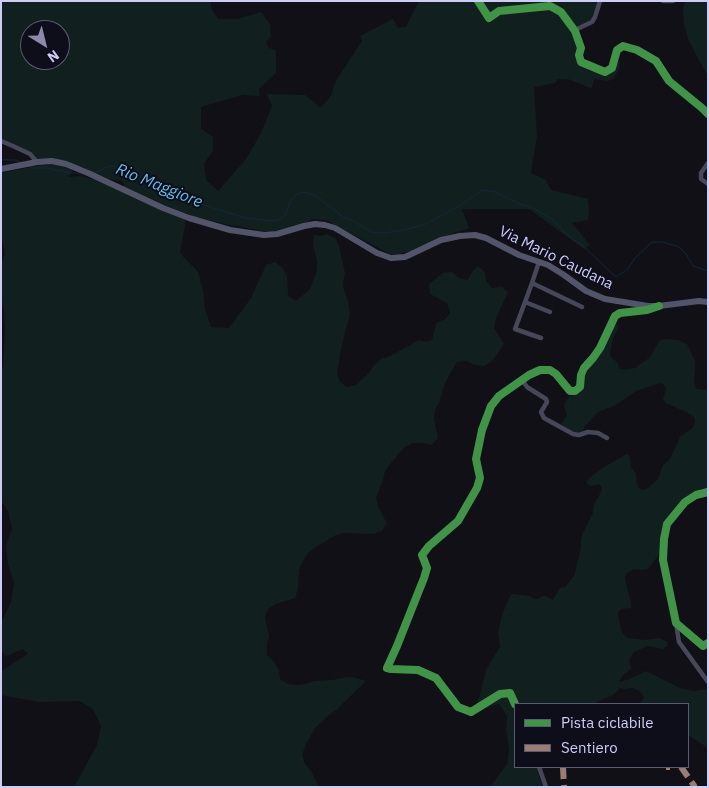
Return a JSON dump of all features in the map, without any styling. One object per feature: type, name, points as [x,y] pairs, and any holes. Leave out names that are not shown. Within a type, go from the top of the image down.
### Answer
[{"type":"main road","name":"Via Mario Caudana","points":[[1,170],[37,162],[52,161],[66,164],[163,208],[230,230],[264,235],[277,234],[315,224],[325,225],[335,228],[391,258],[405,257],[441,240],[475,235],[486,238],[519,255],[548,265],[586,291],[606,299],[648,306],[708,302]]},
{"type":"street","points":[[478,1],[489,18],[499,12],[550,6],[560,12],[575,31],[581,48],[579,55],[581,62],[604,72],[612,68],[617,50],[623,46],[637,50],[656,61],[669,81],[708,114]]},
{"type":"street","points":[[575,31],[592,22],[600,1]]},
{"type":"street","points":[[663,1],[673,1]]},
{"type":"street","points":[[1,142],[30,154],[37,162]]},
{"type":"street","points":[[708,163],[701,173],[701,179],[708,184]]},
{"type":"street","points":[[539,262],[515,329],[540,338]]},
{"type":"street","points":[[532,282],[582,307]]},
{"type":"street","points":[[525,302],[550,312]]},
{"type":"street","points":[[515,703],[510,693],[500,694],[471,712],[458,707],[436,678],[418,670],[391,670],[387,668],[424,578],[427,568],[422,555],[429,546],[458,521],[477,488],[480,478],[476,459],[482,430],[491,406],[500,396],[540,370],[550,370],[556,374],[570,391],[575,391],[580,387],[584,368],[600,348],[615,316],[620,313],[647,310],[659,306]]},
{"type":"street","points":[[522,380],[527,387],[546,399],[541,412],[544,418],[573,434],[598,433],[607,438]]},
{"type":"street","points":[[708,492],[696,495],[685,502],[667,524],[663,560],[679,642],[708,682]]},
{"type":"street","points":[[676,623],[702,646],[708,643]]},
{"type":"street","points":[[539,768],[546,787]]},
{"type":"shaded area","points":[[1,1],[210,1],[212,10],[218,19],[238,19],[261,12],[270,24],[271,37],[266,42],[269,48],[276,50],[276,73],[259,89],[260,96],[242,95],[201,107],[201,129],[213,137],[213,151],[204,163],[206,180],[218,191],[246,159],[261,133],[272,106],[267,94],[305,95],[320,107],[332,94],[335,82],[362,41],[360,36],[393,19],[398,28],[406,27],[419,1],[474,1],[481,13],[493,21],[500,13],[550,7],[560,13],[574,31],[579,48],[577,55],[579,64],[591,70],[607,74],[615,67],[616,60],[620,62],[619,69],[614,78],[608,81],[594,79],[591,88],[568,79],[558,79],[555,83],[534,87],[537,136],[531,173],[546,180],[551,190],[588,199],[588,220],[572,223],[590,245],[584,249],[529,209],[462,209],[469,228],[444,236],[408,252],[398,254],[390,254],[326,220],[311,219],[308,222],[270,232],[230,225],[196,217],[174,209],[125,187],[122,181],[109,179],[79,166],[59,160],[38,160],[32,153],[1,140]]},
{"type":"shaded area","points":[[480,1],[592,1],[597,3],[591,19],[585,24],[575,27],[562,10],[549,4],[490,15]]},
{"type":"shaded area","points":[[685,1],[708,1],[708,77],[688,39],[684,24],[683,9]]},
{"type":"shaded area","points":[[41,165],[57,165],[72,170],[69,177],[82,176],[101,182],[186,220],[180,253],[198,272],[203,290],[205,309],[211,327],[229,328],[251,298],[266,265],[275,262],[283,268],[287,276],[288,296],[296,301],[310,289],[317,272],[313,244],[314,235],[323,236],[327,234],[335,238],[339,246],[345,273],[344,291],[348,300],[350,315],[337,373],[340,382],[347,387],[356,385],[381,359],[419,340],[426,342],[432,340],[436,323],[445,319],[450,313],[447,303],[430,294],[429,284],[443,273],[452,272],[459,278],[468,280],[478,266],[485,272],[486,281],[492,288],[502,287],[508,292],[496,318],[494,328],[504,344],[493,360],[485,366],[475,365],[467,361],[457,362],[445,383],[440,401],[435,410],[434,419],[438,438],[432,445],[413,443],[404,448],[385,471],[376,498],[378,507],[387,523],[382,531],[373,534],[343,533],[316,547],[308,553],[299,570],[298,589],[295,598],[276,604],[268,609],[265,618],[269,636],[267,655],[279,670],[280,679],[288,684],[297,685],[352,677],[366,681],[315,728],[305,746],[302,755],[305,764],[319,787],[74,787],[97,745],[101,726],[93,709],[79,701],[40,702],[1,695],[1,671],[28,654],[23,649],[5,656],[1,649],[1,619],[3,619],[11,602],[14,583],[8,564],[6,546],[12,529],[8,511],[1,501],[1,369],[3,367],[5,329],[4,309],[1,300],[1,263],[5,254],[1,234],[1,173]]},
{"type":"shaded area","points":[[615,323],[619,326],[613,339],[610,353],[611,357],[618,363],[619,368],[625,370],[635,368],[650,357],[660,340],[678,340],[687,344],[695,361],[694,380],[696,389],[705,390],[708,388],[708,489],[692,493],[669,516],[662,529],[660,553],[648,569],[634,569],[626,574],[625,579],[631,608],[621,609],[618,612],[621,631],[627,638],[645,640],[659,638],[668,642],[667,646],[663,649],[648,646],[634,652],[629,660],[631,669],[623,675],[619,682],[646,671],[680,688],[694,691],[708,689],[708,748],[689,736],[689,703],[641,703],[644,697],[641,692],[633,688],[620,688],[613,695],[596,703],[514,703],[514,768],[545,768],[540,770],[538,774],[544,787],[490,787],[507,764],[509,749],[506,730],[507,716],[499,704],[481,711],[476,711],[475,707],[486,670],[500,647],[498,633],[502,615],[509,598],[512,594],[530,596],[534,599],[546,596],[553,600],[560,588],[565,587],[574,576],[582,535],[593,513],[594,504],[602,488],[599,484],[590,486],[586,482],[589,478],[627,454],[630,457],[631,467],[636,474],[639,488],[643,490],[648,488],[658,479],[663,465],[670,459],[680,437],[694,426],[694,417],[666,403],[663,399],[666,389],[660,383],[636,391],[616,405],[598,412],[585,426],[583,431],[579,433],[561,425],[567,414],[564,405],[566,401],[583,387],[590,364],[600,354]]},
{"type":"waterway","name":"Rio Maggiore","points":[[1,160],[16,160],[20,162]]},
{"type":"waterway","name":"Rio Maggiore","points":[[28,166],[68,173],[80,173]]},
{"type":"waterway","name":"Rio Maggiore","points":[[92,172],[97,172],[109,166],[118,167],[185,199],[245,218],[272,221],[281,219],[285,215],[292,198],[301,192],[308,193],[316,196],[342,216],[371,232],[384,233],[426,224],[459,206],[482,190],[495,192],[520,204],[532,207],[553,220],[564,232],[583,246],[616,277],[628,269],[635,258],[652,242],[663,242],[679,247],[693,266],[708,271]]},
{"type":"marked path","points":[[563,768],[564,787]]},
{"type":"marked path","points":[[682,768],[695,787]]},
{"type":"cycle path","points":[[478,1],[489,18],[499,11],[550,6],[561,12],[575,31],[581,48],[579,55],[581,62],[605,72],[612,68],[617,50],[623,46],[637,50],[656,61],[669,81],[708,114]]},
{"type":"cycle path","points":[[515,703],[510,693],[500,694],[471,712],[458,707],[436,678],[418,670],[387,668],[424,578],[427,568],[422,555],[429,546],[458,521],[477,488],[480,478],[476,459],[482,430],[491,406],[499,396],[529,375],[540,370],[550,370],[556,374],[570,391],[575,391],[580,387],[584,368],[600,348],[615,316],[620,313],[647,310],[659,306]]},
{"type":"cycle path","points":[[708,492],[696,495],[685,502],[667,524],[663,560],[676,623],[703,646],[708,643]]}]
